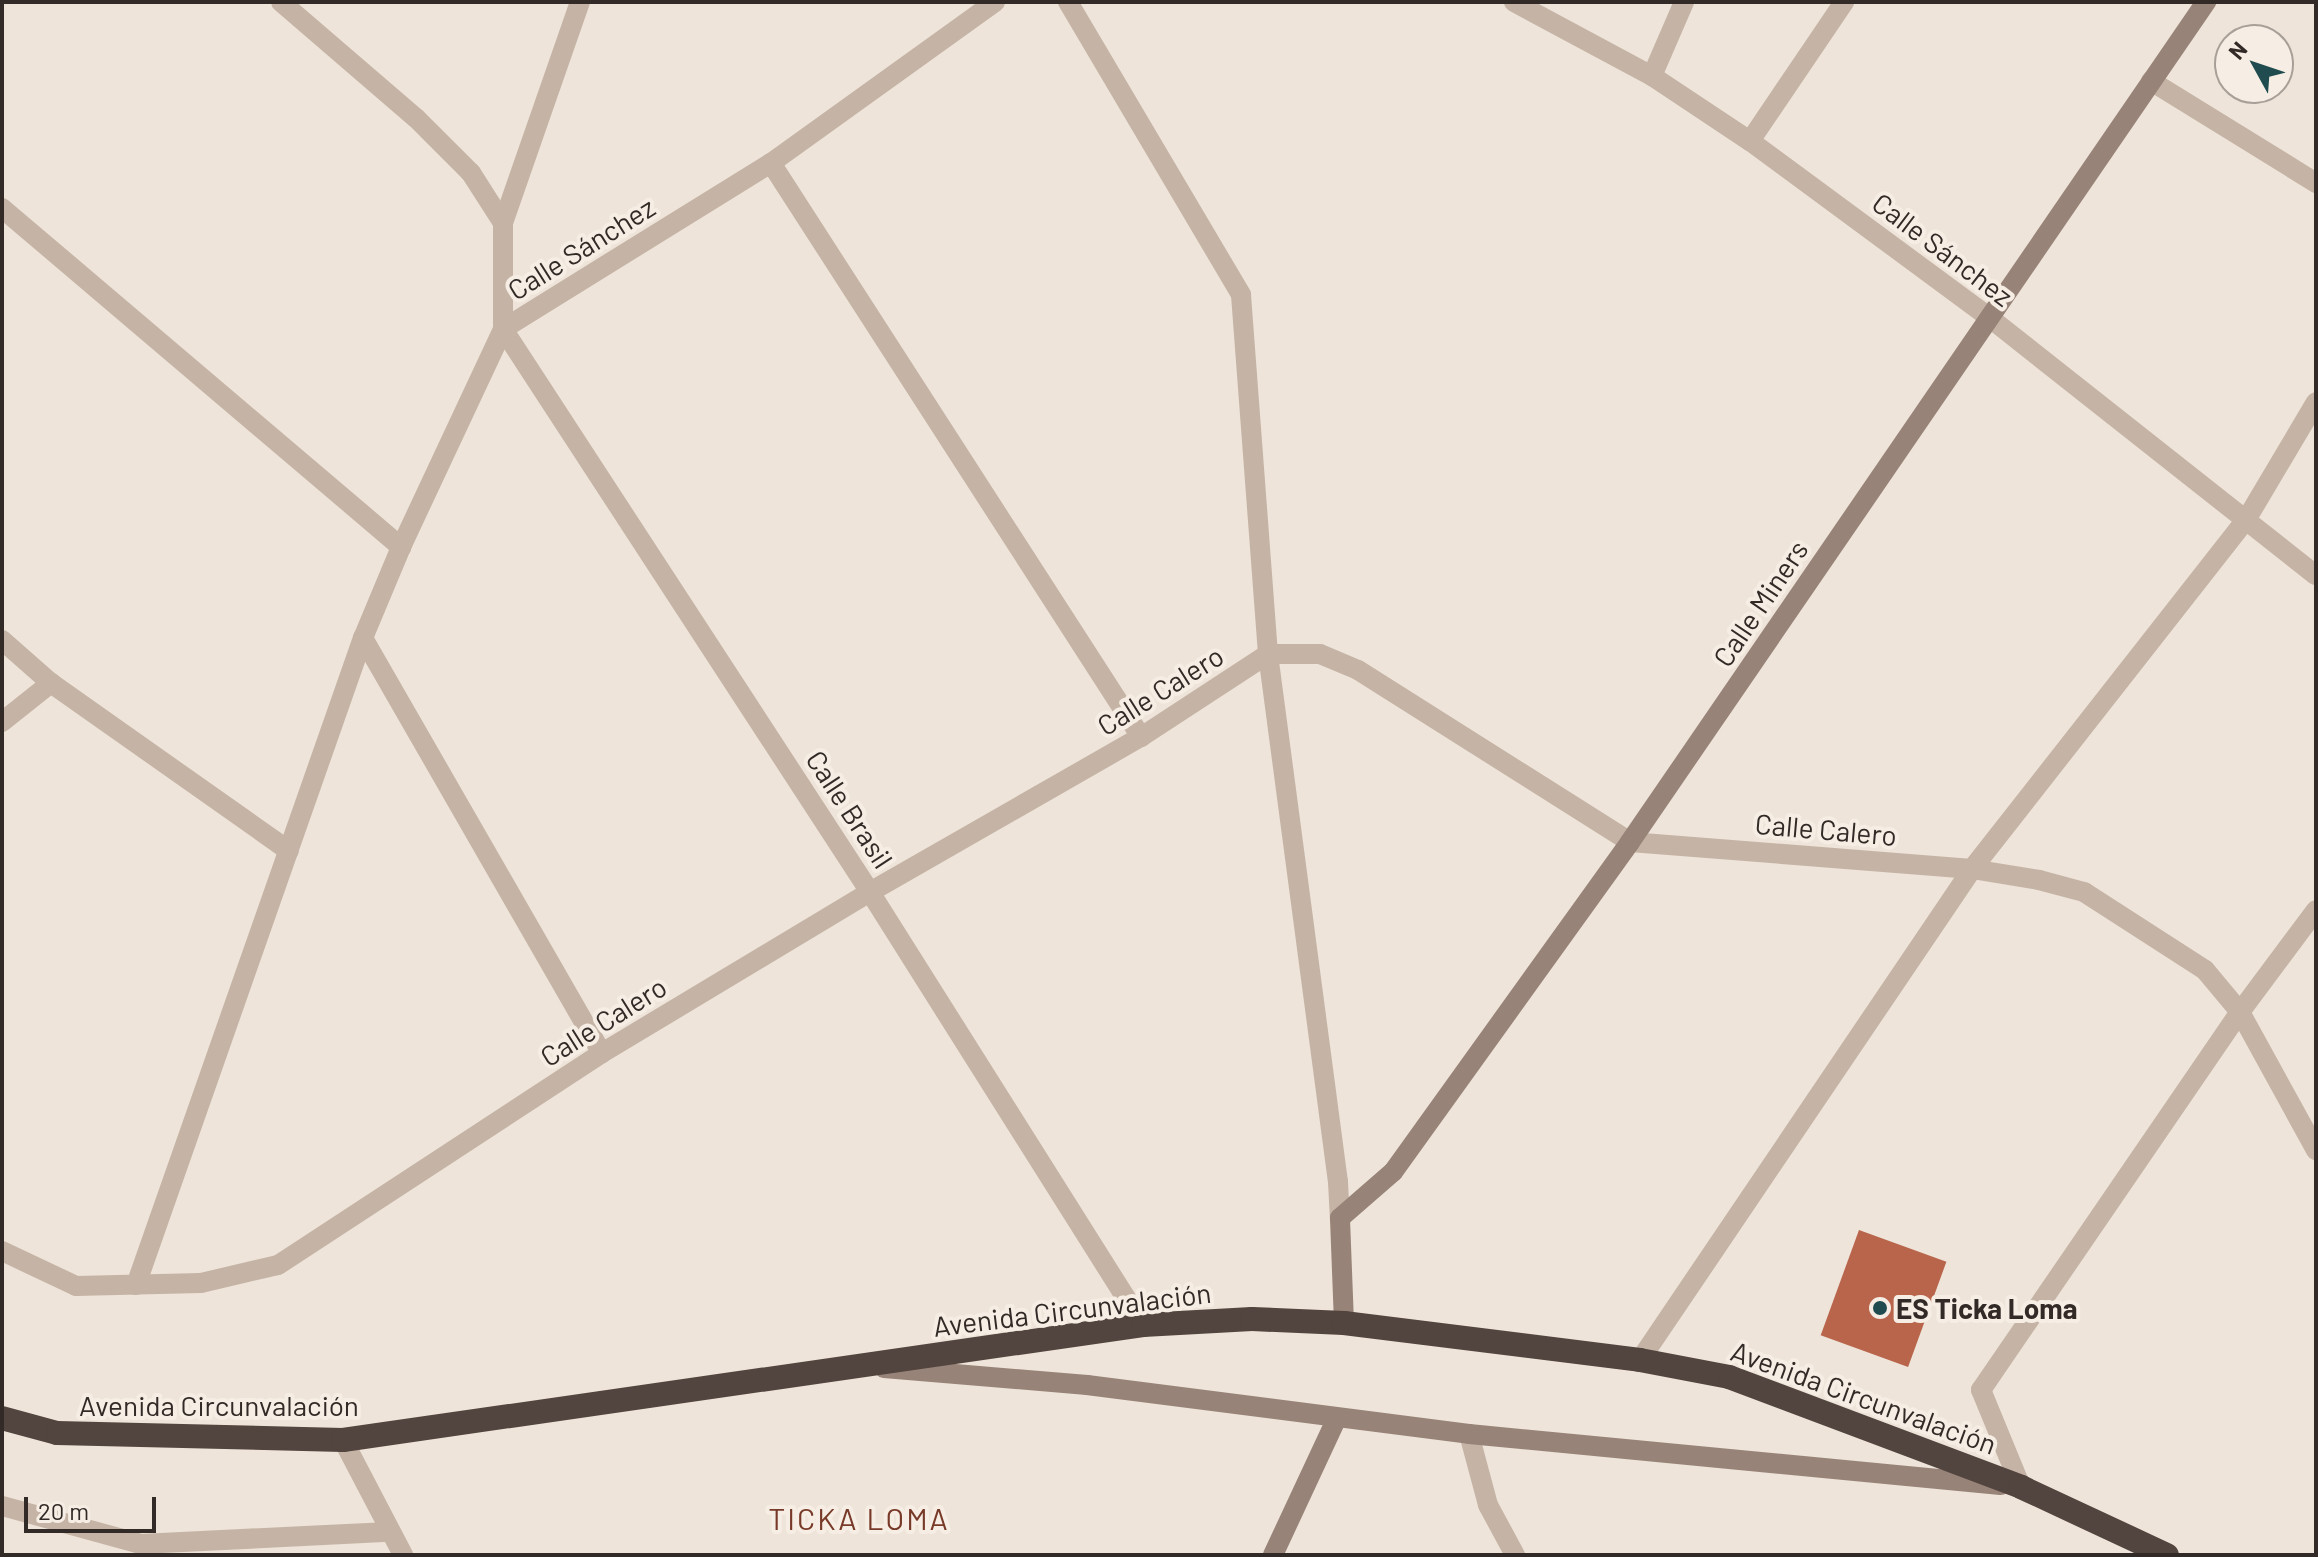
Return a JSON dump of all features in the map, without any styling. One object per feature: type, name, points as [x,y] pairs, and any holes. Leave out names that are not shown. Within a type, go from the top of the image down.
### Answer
[{"type":"highway","name":"Avenida Circunvalación","points":[[2,1418],[57,1433],[343,1440],[1143,1325],[1252,1319],[1344,1323],[1640,1360],[1729,1377],[2021,1487],[2167,1555]]},
{"type":"street","points":[[281,2],[416,118],[471,173],[503,223]]},
{"type":"street","points":[[503,223],[580,2]]},
{"type":"street","name":"Calle Sánchez","points":[[503,329],[771,163],[995,2]]},
{"type":"street","points":[[1068,2],[1241,295],[1268,654],[1338,1182],[1344,1323]]},
{"type":"street","name":"Calle Sánchez","points":[[1514,2],[1652,76],[1750,141],[1990,318],[2316,575]]},
{"type":"street","points":[[1652,76],[1684,2]]},
{"type":"street","points":[[1750,141],[1844,2]]},
{"type":"street","name":"Calle Miners","points":[[1340,1218],[1393,1172],[1630,842],[2206,2]]},
{"type":"street","points":[[2151,81],[2316,183]]},
{"type":"street","points":[[771,163],[1141,737]]},
{"type":"street","points":[[2,208],[401,547]]},
{"type":"street","name":"Calle Sánchez","points":[[503,223],[503,329]]},
{"type":"street","points":[[136,1285],[363,638],[401,547],[503,329]]},
{"type":"street","name":"Calle Brasil","points":[[503,329],[870,892],[1143,1325]]},
{"type":"street","points":[[1640,1360],[1972,869],[2246,520],[2316,402]]},
{"type":"street","points":[[363,638],[602,1053]]},
{"type":"street","points":[[2,640],[51,683],[289,851]]},
{"type":"street","name":"Calle Calero","points":[[2,1251],[76,1286],[201,1283],[278,1265],[602,1053],[870,892],[1141,737],[1268,654],[1320,654],[1358,670],[1630,842],[1972,869],[2039,880],[2084,892],[2205,970],[2240,1012],[2316,1150]]},
{"type":"street","points":[[2,722],[51,683]]},
{"type":"street","points":[[866,1367],[1087,1385],[1264,1405],[1337,1418],[1469,1434],[2021,1487],[1981,1390],[2240,1012],[2316,910]]},
{"type":"street","points":[[1273,1555],[1337,1418]]},
{"type":"street","points":[[1469,1434],[1488,1505],[1515,1555]]},
{"type":"street","points":[[343,1440],[403,1555]]},
{"type":"street","points":[[2,1506],[138,1550],[389,1532]]},
{"type":"building","name":"ES Ticka Loma","points":[[1859,1230],[1946,1262],[1908,1367],[1821,1335]]},
{"type":"place","name":"ES Ticka Loma","points":[[1880,1308]]},
{"type":"district","name":"TICKA LOMA","points":[[859,1518]]}]
